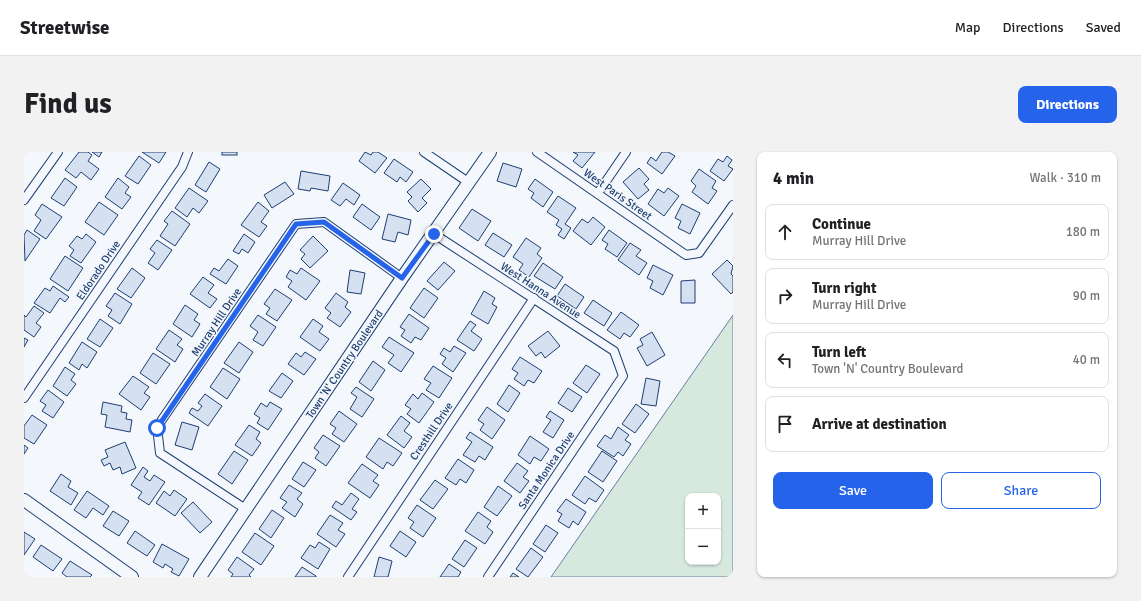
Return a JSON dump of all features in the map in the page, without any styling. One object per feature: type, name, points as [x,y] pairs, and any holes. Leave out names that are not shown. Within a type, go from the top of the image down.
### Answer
[{"type":"street","points":[[24,200],[58,152]]},
{"type":"street","name":"Eldorado Drive","points":[[24,398],[182,167],[188,152]]},
{"type":"street","points":[[424,152],[468,182]]},
{"type":"street","name":"Town 'N' Country Boulevard","points":[[200,577],[247,510],[402,278],[490,152]]},
{"type":"street","name":"West Paris Street","points":[[537,152],[686,255],[699,253],[733,205]]},
{"type":"street","points":[[598,193],[626,152]]},
{"type":"street","name":"Murray Hill Drive","points":[[247,510],[160,453],[157,428],[296,224],[324,222],[402,278]]},
{"type":"street","name":"West Hanna Avenue","points":[[434,234],[614,351],[623,376]]},
{"type":"street","name":"Cresthill Drive","points":[[348,577],[534,298]]},
{"type":"street","name":"Santa Monica Drive","points":[[488,577],[623,376]]},
{"type":"street","points":[[24,500],[132,577]]},
{"type":"shaded area","points":[[733,315],[733,577],[551,577]]},
{"type":"building","points":[[79,152],[88,152],[92,155],[88,161],[99,169],[91,180],[81,172],[76,178],[65,170]]},
{"type":"building","points":[[92,152],[102,152],[99,157]]},
{"type":"building","points":[[142,152],[166,152],[159,163]]},
{"type":"building","points":[[222,152],[237,152],[237,155],[222,155]]},
{"type":"building","points":[[365,152],[371,155],[373,152],[378,152],[387,158],[375,173],[359,161]]},
{"type":"building","points":[[573,152],[595,152],[582,168],[573,161],[578,155]]},
{"type":"building","points":[[662,152],[668,152],[675,156],[662,174],[647,163],[651,157],[656,161]]},
{"type":"building","points":[[139,156],[151,165],[138,184],[125,176]]},
{"type":"building","points":[[727,156],[732,160],[728,166],[733,169],[724,181],[710,171],[718,159],[723,162]]},
{"type":"building","points":[[394,159],[413,172],[406,182],[400,177],[397,182],[384,173]]},
{"type":"building","points":[[209,162],[220,169],[206,192],[195,185]]},
{"type":"building","points":[[503,163],[522,169],[516,187],[497,181]]},
{"type":"building","points":[[639,168],[649,179],[644,184],[649,190],[638,199],[623,182]]},
{"type":"building","points":[[699,169],[716,181],[712,188],[717,191],[708,204],[692,192],[696,186],[691,181]]},
{"type":"building","points":[[301,171],[330,176],[328,191],[311,188],[310,191],[298,189]]},
{"type":"building","points":[[65,178],[77,187],[64,206],[51,198]]},
{"type":"building","points":[[118,178],[129,187],[125,193],[131,197],[122,209],[105,197]]},
{"type":"building","points":[[421,179],[431,189],[422,198],[427,203],[418,212],[408,201],[412,197],[407,192]]},
{"type":"building","points":[[535,179],[553,192],[543,207],[531,198],[534,193],[528,189]]},
{"type":"building","points":[[285,182],[294,194],[272,208],[264,195]]},
{"type":"building","points":[[343,183],[360,195],[354,205],[346,199],[340,206],[331,200]]},
{"type":"building","points":[[189,188],[208,201],[199,213],[193,208],[187,217],[175,208]]},
{"type":"building","points":[[668,188],[679,196],[664,216],[648,204],[658,189],[664,193]]},
{"type":"building","points":[[558,196],[576,208],[565,224],[571,228],[564,239],[558,235],[562,229],[556,225],[559,220],[547,212]]},
{"type":"building","points":[[99,202],[118,215],[104,235],[85,222]]},
{"type":"building","points":[[258,202],[269,211],[261,222],[267,226],[259,237],[241,225]]},
{"type":"building","points":[[42,204],[62,217],[46,239],[34,231],[41,220],[35,215]]},
{"type":"building","points":[[362,204],[380,217],[371,230],[353,217]]},
{"type":"building","points":[[682,204],[700,213],[690,234],[678,228],[681,221],[675,218]]},
{"type":"building","points":[[472,209],[491,221],[478,241],[459,228]]},
{"type":"building","points":[[172,211],[190,224],[175,246],[160,236],[168,224],[164,221]]},
{"type":"building","points":[[388,214],[411,220],[408,235],[398,232],[395,242],[382,239]]},
{"type":"building","points":[[593,217],[605,227],[591,245],[573,231],[582,219],[588,223]]},
{"type":"building","points":[[27,230],[40,239],[25,261],[24,235]]},
{"type":"building","points":[[609,230],[627,243],[617,257],[605,249],[608,244],[602,240]]},
{"type":"building","points":[[493,233],[512,245],[504,257],[485,245]]},
{"type":"building","points":[[86,234],[96,242],[81,263],[70,256],[74,250],[69,246],[77,236],[82,239]]},
{"type":"building","points":[[244,234],[255,242],[248,253],[242,249],[239,254],[233,251]]},
{"type":"building","points":[[313,236],[328,251],[310,268],[301,259],[305,254],[300,250]]},
{"type":"building","points":[[526,238],[541,248],[537,254],[542,258],[529,277],[519,270],[523,264],[513,257]]},
{"type":"building","points":[[157,240],[172,250],[158,270],[148,263],[155,253],[150,249]]},
{"type":"building","points":[[630,243],[641,250],[636,256],[647,263],[639,275],[618,260]]},
{"type":"building","points":[[65,256],[83,268],[68,291],[50,279]]},
{"type":"building","points":[[228,259],[238,266],[226,284],[210,274],[214,268],[219,271]]},
{"type":"building","points":[[727,260],[733,266],[731,274],[733,276],[733,292],[731,294],[712,274]]},
{"type":"building","points":[[444,262],[455,271],[438,290],[427,281]]},
{"type":"building","points":[[543,263],[563,277],[555,289],[534,276]]},
{"type":"building","points":[[653,265],[673,275],[663,295],[650,288],[653,281],[647,278]]},
{"type":"building","points":[[132,268],[145,278],[131,298],[117,289]]},
{"type":"building","points":[[301,268],[320,281],[306,300],[288,287],[292,281],[286,277],[290,270],[297,274]]},
{"type":"building","points":[[350,270],[365,273],[361,294],[347,292]]},
{"type":"building","points":[[203,277],[214,285],[208,293],[217,299],[210,308],[190,294]]},
{"type":"building","points":[[695,280],[695,303],[681,303],[681,281]]},
{"type":"building","points":[[565,284],[584,297],[576,309],[557,296]]},
{"type":"building","points":[[53,286],[69,297],[65,302],[60,298],[50,313],[34,303],[45,288],[50,291]]},
{"type":"building","points":[[424,288],[438,298],[424,318],[410,308]]},
{"type":"building","points":[[275,289],[292,300],[277,321],[266,314],[270,308],[264,304]]},
{"type":"building","points":[[484,291],[495,298],[492,304],[497,307],[488,324],[471,314]]},
{"type":"building","points":[[115,293],[132,304],[120,324],[108,316],[112,310],[106,306]]},
{"type":"building","points":[[336,293],[348,302],[345,307],[351,312],[340,327],[327,318],[331,313],[325,308]]},
{"type":"building","points":[[593,300],[612,313],[604,326],[584,313]]},
{"type":"building","points":[[185,305],[198,314],[194,320],[200,324],[192,337],[173,324]]},
{"type":"building","points":[[34,306],[44,313],[36,323],[41,327],[34,337],[24,330],[24,315],[26,317]]},
{"type":"building","points":[[621,312],[639,325],[630,337],[624,333],[620,339],[607,330]]},
{"type":"building","points":[[409,314],[429,328],[421,340],[415,337],[411,343],[401,336],[405,330],[400,327]]},
{"type":"building","points":[[258,315],[276,327],[263,346],[253,340],[258,332],[250,326]]},
{"type":"building","points":[[100,319],[113,328],[100,347],[87,339]]},
{"type":"building","points":[[313,319],[323,326],[319,332],[329,339],[320,351],[300,337]]},
{"type":"building","points":[[470,321],[476,325],[471,331],[482,339],[474,351],[457,340]]},
{"type":"building","points":[[169,330],[182,339],[177,345],[183,349],[175,362],[156,349]]},
{"type":"building","points":[[548,331],[560,346],[545,358],[541,352],[536,356],[528,346]]},
{"type":"building","points":[[652,332],[665,355],[647,366],[637,348],[643,345],[640,339]]},
{"type":"building","points":[[389,337],[414,353],[401,372],[388,363],[394,355],[382,347]]},
{"type":"building","points":[[24,338],[28,340],[24,347]]},
{"type":"building","points":[[82,342],[97,352],[87,368],[82,364],[79,370],[69,363]]},
{"type":"building","points":[[239,342],[253,352],[239,373],[224,363]]},
{"type":"building","points":[[454,346],[466,353],[453,372],[442,364],[446,358],[440,354],[444,348],[450,352]]},
{"type":"building","points":[[305,352],[316,359],[304,375],[288,364],[296,353],[301,357]]},
{"type":"building","points":[[153,353],[170,364],[156,384],[140,373]]},
{"type":"building","points":[[520,357],[542,371],[534,383],[528,380],[524,386],[514,379],[518,373],[512,369]]},
{"type":"building","points":[[373,361],[385,370],[371,391],[359,382]]},
{"type":"building","points":[[586,365],[600,374],[587,393],[573,383]]},
{"type":"building","points":[[433,366],[452,378],[439,398],[426,390],[431,383],[424,379]]},
{"type":"building","points":[[65,367],[75,374],[71,380],[76,384],[67,396],[53,386]]},
{"type":"building","points":[[223,368],[240,379],[227,399],[210,387]]},
{"type":"building","points":[[282,373],[293,381],[281,398],[269,391]]},
{"type":"building","points":[[133,376],[149,387],[144,393],[150,397],[141,410],[119,394]]},
{"type":"building","points":[[646,378],[660,381],[656,406],[641,404]]},
{"type":"building","points":[[509,385],[520,393],[508,412],[497,404]]},
{"type":"building","points":[[356,387],[374,399],[362,417],[350,409],[357,397],[351,393]]},
{"type":"building","points":[[568,388],[582,397],[572,412],[558,403]]},
{"type":"building","points":[[48,390],[64,402],[53,418],[42,411],[46,405],[40,401]]},
{"type":"building","points":[[422,393],[434,402],[419,423],[407,414],[411,409],[405,405],[413,394],[418,399]]},
{"type":"building","points":[[205,394],[222,406],[208,426],[189,413],[192,408],[198,411],[202,406],[198,403]]},
{"type":"building","points":[[103,402],[122,406],[121,412],[127,413],[126,419],[132,420],[130,432],[105,427],[107,415],[101,414]]},
{"type":"building","points":[[270,402],[282,409],[268,430],[257,423],[260,418],[254,414],[261,403],[267,407]]},
{"type":"building","points":[[636,404],[649,414],[635,433],[622,424]]},
{"type":"building","points":[[487,407],[505,420],[492,439],[480,430],[484,424],[478,420]]},
{"type":"building","points":[[339,411],[357,424],[344,442],[332,434],[336,428],[330,424]]},
{"type":"building","points":[[550,411],[564,420],[553,438],[543,432],[551,420],[546,417]]},
{"type":"building","points":[[32,415],[47,425],[34,444],[24,438],[24,426]]},
{"type":"building","points":[[401,416],[410,423],[404,431],[412,437],[404,448],[387,435]]},
{"type":"building","points":[[182,422],[199,427],[192,450],[175,445]]},
{"type":"building","points":[[249,425],[260,432],[256,439],[261,443],[252,456],[235,445]]},
{"type":"building","points":[[618,427],[629,435],[625,440],[631,444],[623,456],[618,452],[614,457],[597,446],[605,435],[611,439]]},
{"type":"building","points":[[470,432],[493,447],[485,460],[479,456],[475,462],[463,455],[472,442],[466,438]]},
{"type":"building","points":[[323,435],[340,446],[326,466],[315,458],[319,452],[314,448]]},
{"type":"building","points":[[530,436],[549,449],[541,461],[534,457],[530,464],[518,455]]},
{"type":"building","points":[[379,438],[402,453],[393,466],[387,462],[383,469],[366,457]]},
{"type":"building","points":[[125,442],[136,468],[122,474],[120,467],[113,470],[110,463],[104,466],[101,460],[108,457],[105,450]]},
{"type":"building","points":[[24,445],[28,448],[24,454]]},
{"type":"building","points":[[234,451],[248,460],[232,484],[218,474]]},
{"type":"building","points":[[602,451],[617,461],[603,482],[588,472]]},
{"type":"building","points":[[458,459],[474,470],[466,483],[460,479],[456,485],[445,478]]},
{"type":"building","points":[[303,462],[316,470],[304,487],[292,479]]},
{"type":"building","points":[[517,463],[528,471],[523,477],[529,481],[520,493],[504,481]]},
{"type":"building","points":[[362,464],[378,475],[373,481],[379,485],[370,498],[348,483]]},
{"type":"building","points":[[143,467],[148,471],[144,477],[150,481],[154,475],[165,482],[149,505],[138,498],[142,492],[131,485]]},
{"type":"building","points":[[61,474],[71,481],[68,487],[78,493],[71,505],[50,491]]},
{"type":"building","points":[[585,476],[604,490],[596,502],[589,498],[585,504],[572,495]]},
{"type":"building","points":[[435,480],[448,489],[433,509],[420,500]]},
{"type":"building","points":[[289,485],[302,493],[297,499],[303,504],[295,517],[282,508],[287,502],[280,498]]},
{"type":"building","points":[[498,486],[512,496],[497,516],[484,507]]},
{"type":"building","points":[[174,490],[187,499],[175,516],[156,503],[164,491],[170,496]]},
{"type":"building","points":[[87,491],[109,506],[103,515],[93,508],[86,518],[74,510]]},
{"type":"building","points":[[351,493],[359,499],[352,509],[357,512],[351,520],[332,507],[336,501],[342,505]]},
{"type":"building","points":[[566,499],[586,512],[578,525],[573,521],[569,528],[558,521],[562,514],[557,511]]},
{"type":"building","points":[[193,502],[212,522],[200,533],[181,513]]},
{"type":"building","points":[[417,505],[436,518],[423,537],[410,528],[414,522],[408,518]]},
{"type":"building","points":[[272,510],[284,518],[271,538],[259,529]]},
{"type":"building","points":[[113,511],[129,521],[119,536],[103,526]]},
{"type":"building","points":[[478,512],[491,521],[487,527],[493,532],[485,544],[465,531]]},
{"type":"building","points":[[330,515],[343,523],[338,530],[345,534],[336,547],[317,534]]},
{"type":"building","points":[[546,525],[558,533],[545,552],[533,544]]},
{"type":"building","points":[[135,531],[155,545],[147,556],[127,543]]},
{"type":"building","points":[[400,531],[416,542],[406,557],[390,546]]},
{"type":"building","points":[[24,532],[35,539],[24,555]]},
{"type":"building","points":[[255,533],[274,546],[261,565],[242,552]]},
{"type":"building","points":[[465,540],[477,548],[464,567],[452,559]]},
{"type":"building","points":[[319,542],[330,549],[318,569],[301,558],[310,545],[315,548]]},
{"type":"building","points":[[162,544],[189,559],[179,576],[171,572],[173,569],[165,564],[163,568],[153,562]]},
{"type":"building","points":[[41,545],[62,559],[53,571],[33,557]]},
{"type":"building","points":[[531,548],[543,557],[528,577],[516,569]]},
{"type":"building","points":[[237,557],[254,569],[249,575],[251,577],[231,577],[233,574],[228,570]]},
{"type":"building","points":[[379,557],[392,561],[388,577],[374,577]]},
{"type":"building","points":[[70,561],[92,575],[90,577],[67,577],[62,573]]},
{"type":"building","points":[[449,564],[461,572],[458,577],[440,577]]},
{"type":"building","points":[[302,567],[316,576],[316,577],[295,577]]},
{"type":"building","points":[[513,573],[519,577],[510,577]]},
{"type":"route","points":[[157,428],[296,224],[324,222],[402,278],[434,234]]}]
